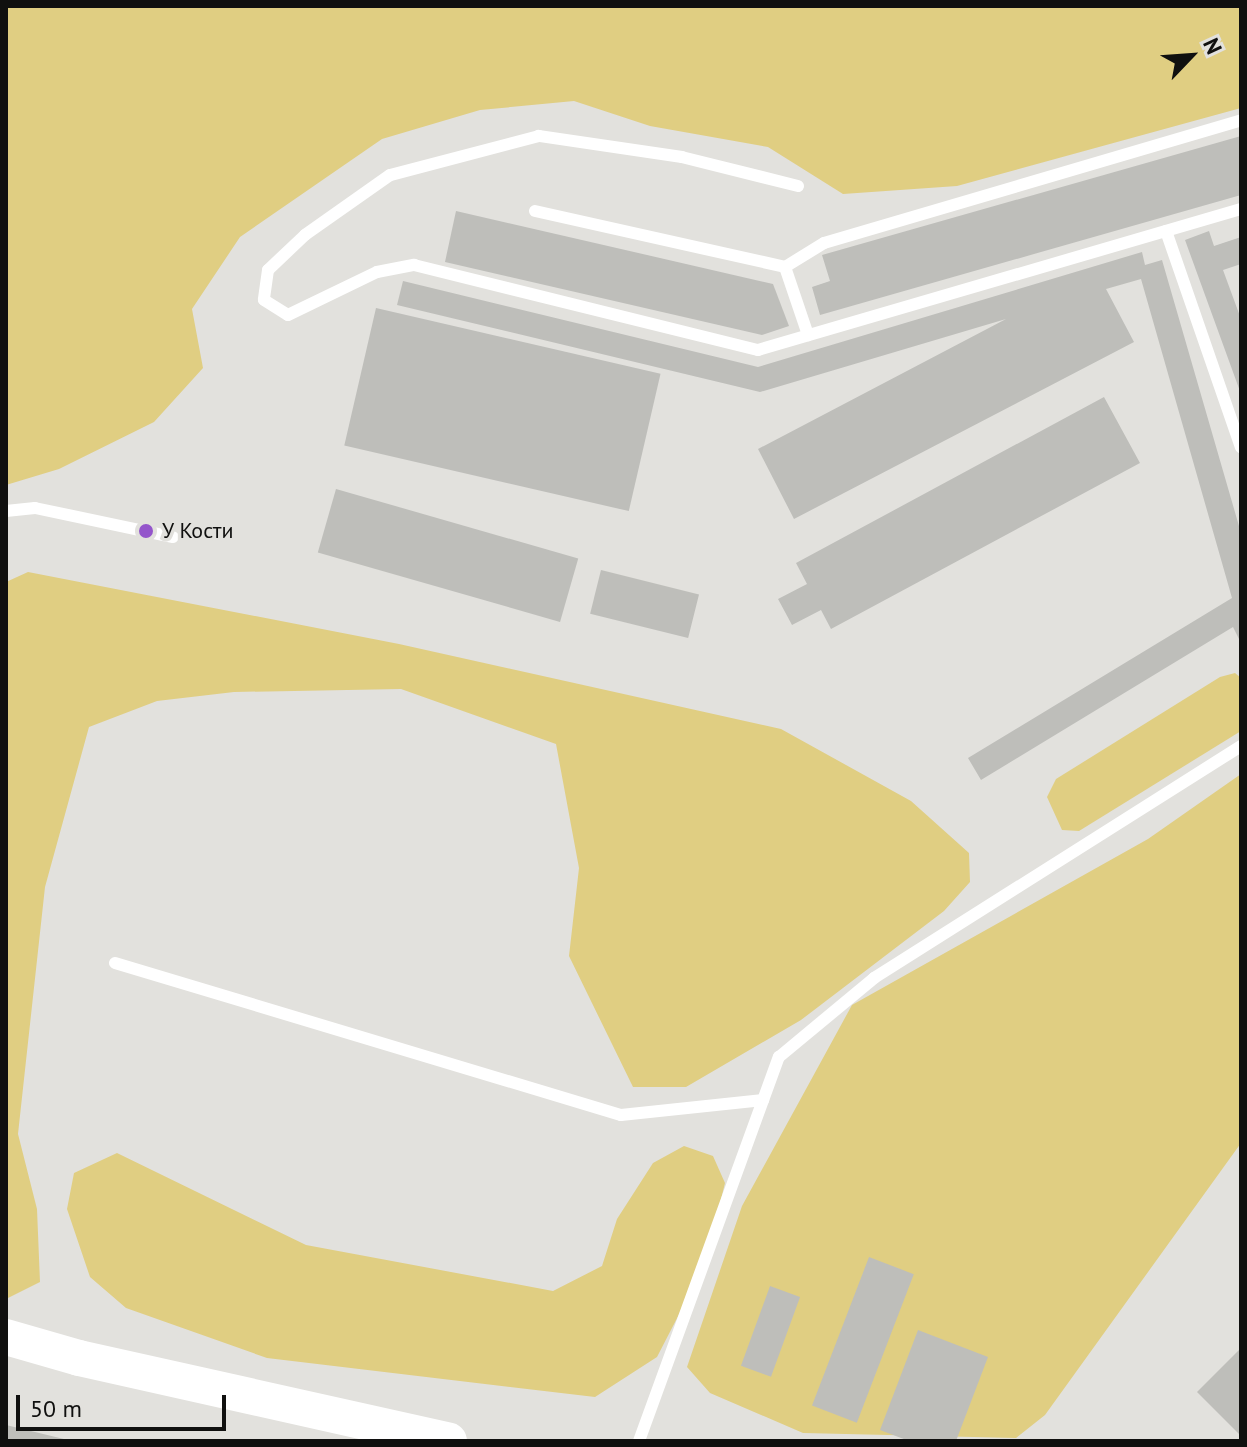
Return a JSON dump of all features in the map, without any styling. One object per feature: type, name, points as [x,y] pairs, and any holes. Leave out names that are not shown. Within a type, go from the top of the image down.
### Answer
[{"type":"street","points":[[6,1337],[79,1358],[449,1441]]},
{"type":"lane","points":[[535,211],[785,267],[824,243],[1241,120]]},
{"type":"lane","points":[[798,186],[682,157],[539,136],[390,175],[305,235],[268,270],[264,300],[288,315],[377,272],[414,265],[758,350],[1241,209]]},
{"type":"lane","points":[[1166,231],[1241,447]]},
{"type":"lane","points":[[785,267],[808,335]]},
{"type":"lane","points":[[6,511],[35,508],[173,537]]},
{"type":"lane","points":[[639,1441],[779,1057],[874,978],[1241,746]]},
{"type":"lane","points":[[115,963],[621,1115],[763,1100]]},
{"type":"shaded area","points":[[6,6],[1241,6],[1241,108],[957,186],[843,194],[768,147],[650,126],[574,101],[480,110],[382,139],[240,237],[192,309],[203,368],[154,422],[59,469],[6,485]]},
{"type":"shaded area","points":[[28,572],[399,644],[781,729],[911,801],[969,853],[970,882],[944,911],[801,1020],[686,1087],[633,1087],[569,956],[579,868],[556,744],[401,689],[234,692],[157,701],[89,727],[45,887],[18,1134],[37,1209],[40,1282],[6,1299],[6,582]]},
{"type":"shaded area","points":[[1235,673],[1241,678],[1241,731],[1079,831],[1062,830],[1047,797],[1056,779],[1220,677]]},
{"type":"shaded area","points":[[1241,774],[1241,1143],[1045,1415],[1016,1438],[803,1433],[710,1393],[687,1367],[742,1206],[852,1005],[1148,839]]},
{"type":"shaded area","points":[[684,1146],[713,1156],[725,1183],[705,1264],[657,1357],[595,1397],[267,1358],[126,1308],[90,1277],[67,1209],[74,1173],[117,1153],[306,1245],[553,1291],[602,1266],[617,1219],[653,1163]]},
{"type":"building","points":[[1241,136],[1241,195],[820,315],[812,287],[830,281],[822,255]]},
{"type":"building","points":[[456,211],[773,284],[789,326],[762,335],[445,262]]},
{"type":"building","points":[[1209,231],[1214,246],[1241,237],[1241,264],[1223,270],[1241,319],[1241,394],[1185,240]]},
{"type":"building","points":[[1142,252],[1145,265],[1162,260],[1241,533],[1241,643],[1233,627],[981,780],[968,758],[1232,598],[1141,279],[1106,289],[1134,342],[794,519],[758,449],[1006,319],[760,392],[397,305],[403,281],[758,367]]},
{"type":"building","points":[[376,308],[661,374],[629,511],[344,445]]},
{"type":"building","points":[[1104,397],[1140,463],[831,629],[821,610],[792,625],[778,599],[807,584],[796,563]]},
{"type":"building","points":[[336,489],[578,558],[560,622],[318,552]]},
{"type":"building","points":[[601,570],[699,594],[688,638],[590,614]]},
{"type":"building","points":[[869,1257],[914,1274],[857,1423],[812,1405]]},
{"type":"building","points":[[770,1286],[800,1297],[771,1377],[741,1366]]},
{"type":"building","points":[[918,1330],[988,1357],[956,1441],[909,1441],[880,1430]]},
{"type":"building","points":[[1241,1348],[1241,1436],[1197,1392]]},
{"type":"building","points":[[6,1425],[68,1440],[68,1441],[6,1441]]},
{"type":"place","name":"У Кости","points":[[146,531]]}]
